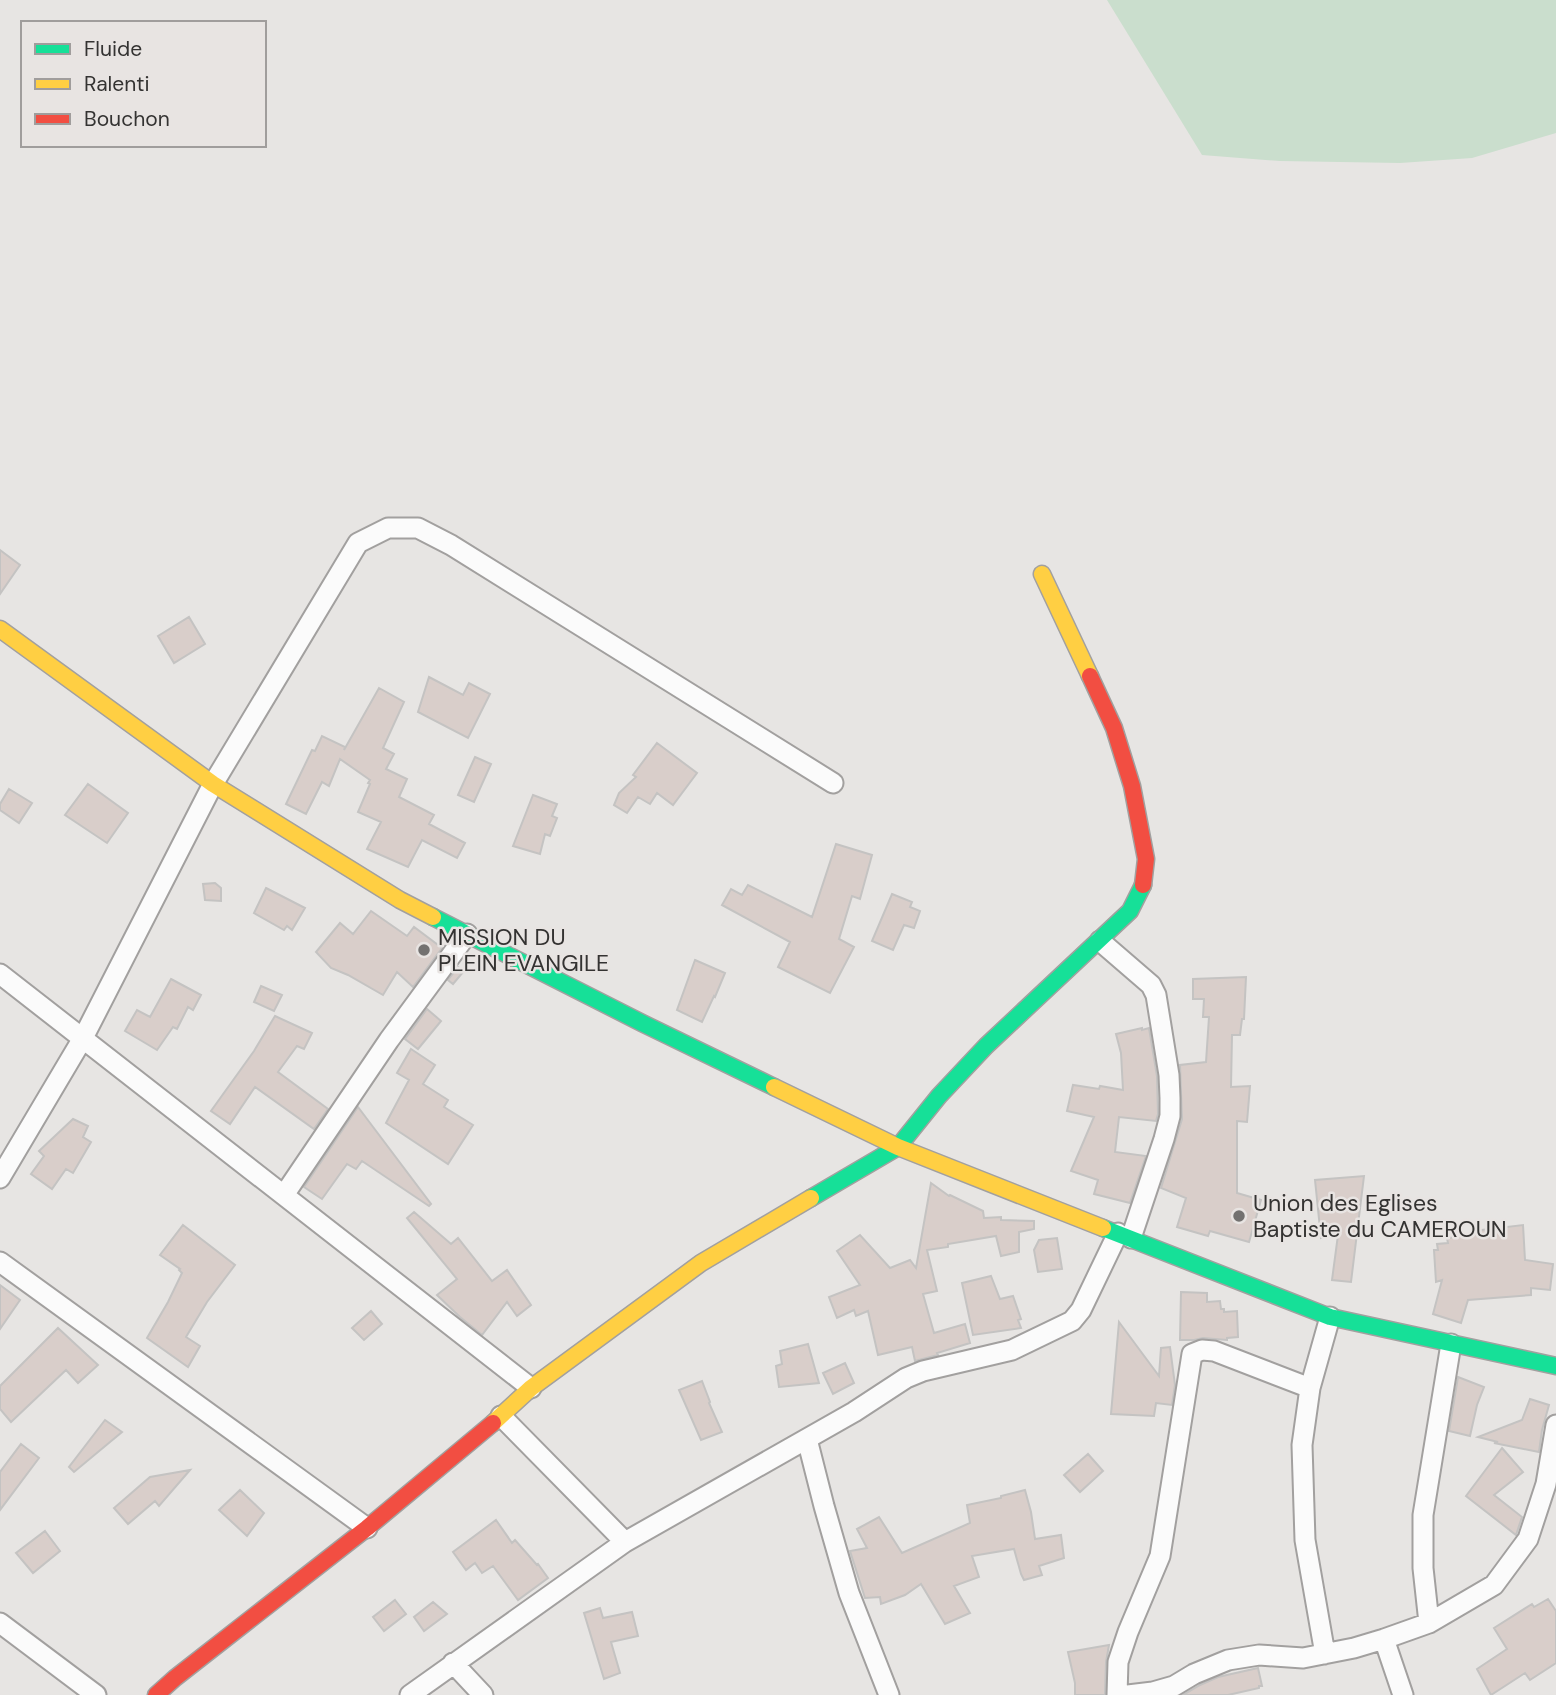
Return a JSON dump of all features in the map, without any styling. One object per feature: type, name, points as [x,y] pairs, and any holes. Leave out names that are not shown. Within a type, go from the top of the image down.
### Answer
[{"type":"street","points":[[0,1178],[83,1038],[214,784],[358,543],[388,528],[418,528],[451,545],[833,783]]},
{"type":"street","points":[[156,1695],[368,1528],[531,1388],[701,1264],[898,1147],[939,1096],[977,1056],[1130,911],[1143,886],[1146,859],[1132,786],[1114,728],[1042,574]]},
{"type":"street","points":[[0,629],[214,784],[400,900],[642,1023],[898,1147],[1330,1317],[1556,1366]]},
{"type":"street","points":[[284,1195],[389,1040],[467,934]]},
{"type":"street","points":[[410,1695],[625,1542],[854,1412],[906,1378],[922,1371],[1012,1350],[1072,1321],[1125,1236],[1164,1139],[1170,1116],[1169,1075],[1156,995],[1150,985],[1100,941]]},
{"type":"street","points":[[0,974],[531,1388]]},
{"type":"street","points":[[0,1262],[368,1528]]},
{"type":"street","points":[[1325,1654],[1305,1540],[1302,1445],[1310,1388],[1330,1317]]},
{"type":"street","points":[[1429,1623],[1423,1568],[1423,1515],[1451,1344]]},
{"type":"street","points":[[1117,1695],[1118,1662],[1160,1556],[1192,1354],[1202,1350],[1214,1351],[1310,1388]]},
{"type":"street","points":[[501,1416],[625,1542]]},
{"type":"street","points":[[1128,1695],[1174,1686],[1194,1674],[1228,1660],[1259,1655],[1303,1658],[1384,1639],[1429,1623],[1494,1585],[1528,1539],[1546,1484],[1556,1425]]},
{"type":"street","points":[[807,1439],[849,1593],[889,1695]]},
{"type":"street","points":[[0,1623],[96,1695]]},
{"type":"street","points":[[1384,1639],[1403,1695]]},
{"type":"street","points":[[453,1663],[483,1695]]},
{"type":"green space","points":[[1107,0],[1556,0],[1556,133],[1472,158],[1400,163],[1280,161],[1202,155]]},
{"type":"building","points":[[0,550],[20,565],[0,594]]},
{"type":"building","points":[[189,617],[205,644],[174,663],[158,636]]},
{"type":"building","points":[[429,677],[463,695],[469,683],[490,694],[468,738],[418,712]]},
{"type":"building","points":[[379,688],[404,702],[383,748],[394,754],[386,769],[407,779],[399,797],[434,815],[429,824],[465,843],[457,858],[422,840],[408,867],[367,849],[381,822],[358,812],[370,780],[340,759],[329,786],[322,782],[306,814],[286,804],[312,750],[315,751],[322,736],[345,747],[344,750]]},
{"type":"building","points":[[657,743],[697,773],[673,805],[657,793],[650,804],[638,797],[627,813],[614,805],[619,793],[636,777],[633,775]]},
{"type":"building","points":[[475,757],[491,764],[474,802],[458,795]]},
{"type":"building","points":[[88,784],[128,813],[107,843],[65,815]]},
{"type":"building","points":[[9,789],[32,803],[19,823],[0,810],[0,804]]},
{"type":"building","points":[[533,795],[557,804],[552,816],[557,818],[550,836],[545,834],[540,854],[513,846]]},
{"type":"building","points":[[836,844],[872,855],[860,899],[852,896],[839,939],[854,947],[830,993],[778,967],[790,942],[722,905],[731,889],[742,895],[748,885],[812,917]]},
{"type":"building","points":[[215,883],[221,888],[221,901],[205,900],[203,884]]},
{"type":"building","points":[[266,888],[305,908],[292,930],[287,926],[284,930],[254,913]]},
{"type":"building","points":[[892,894],[912,902],[910,907],[920,911],[914,928],[904,925],[893,950],[872,941]]},
{"type":"building","points":[[371,911],[407,936],[414,927],[442,948],[413,987],[397,972],[383,995],[331,968],[316,952],[340,923],[353,934]]},
{"type":"building","points":[[695,960],[725,973],[702,1022],[677,1010]]},
{"type":"building","points":[[458,967],[464,971],[453,984],[448,980]]},
{"type":"building","points":[[1246,977],[1244,1019],[1240,1035],[1232,1035],[1231,1087],[1250,1086],[1247,1122],[1237,1121],[1237,1193],[1261,1200],[1249,1242],[1210,1231],[1208,1236],[1177,1227],[1186,1198],[1161,1188],[1182,1119],[1180,1065],[1206,1062],[1209,1017],[1203,1017],[1204,999],[1193,999],[1193,979]]},
{"type":"building","points":[[171,979],[201,995],[193,1010],[188,1007],[177,1029],[173,1027],[157,1050],[125,1031],[137,1010],[150,1017]]},
{"type":"building","points":[[261,986],[282,995],[274,1011],[254,1002]]},
{"type":"building","points":[[427,1009],[441,1021],[418,1049],[405,1039]]},
{"type":"building","points":[[275,1016],[312,1033],[304,1049],[297,1046],[278,1072],[328,1109],[314,1129],[255,1087],[230,1124],[211,1111],[254,1051]]},
{"type":"building","points":[[1149,1028],[1157,1076],[1158,1114],[1156,1121],[1119,1117],[1115,1152],[1146,1156],[1130,1203],[1094,1194],[1098,1180],[1071,1171],[1094,1117],[1067,1111],[1073,1085],[1123,1090],[1121,1053],[1116,1034]]},
{"type":"building","points":[[411,1049],[435,1065],[423,1084],[448,1100],[444,1107],[473,1125],[448,1164],[386,1123],[409,1080],[397,1073]]},
{"type":"building","points":[[358,1107],[431,1204],[429,1206],[362,1161],[356,1169],[347,1164],[322,1199],[304,1187]]},
{"type":"building","points":[[73,1119],[88,1126],[83,1137],[91,1142],[73,1173],[66,1169],[52,1189],[31,1174],[44,1156],[39,1151]]},
{"type":"building","points":[[1364,1176],[1351,1282],[1332,1280],[1338,1235],[1321,1238],[1315,1180]]},
{"type":"building","points":[[931,1183],[949,1196],[983,1211],[984,1218],[1034,1221],[1034,1229],[1019,1232],[1019,1252],[1001,1256],[996,1236],[927,1250],[937,1291],[923,1294],[934,1333],[965,1324],[970,1343],[915,1361],[912,1347],[878,1355],[868,1311],[856,1316],[854,1310],[837,1318],[829,1297],[860,1285],[837,1251],[860,1235],[890,1268],[910,1260],[916,1268]]},
{"type":"building","points":[[414,1212],[451,1244],[458,1238],[492,1281],[507,1270],[531,1305],[517,1316],[507,1302],[482,1335],[437,1295],[457,1279],[407,1218]]},
{"type":"building","points":[[183,1225],[235,1265],[207,1302],[186,1337],[200,1346],[188,1367],[147,1338],[182,1273],[160,1255]]},
{"type":"building","points":[[1523,1225],[1525,1260],[1553,1264],[1550,1290],[1531,1288],[1531,1295],[1468,1300],[1461,1323],[1433,1314],[1442,1280],[1436,1282],[1434,1250],[1438,1250],[1437,1244],[1448,1243],[1447,1238],[1473,1235],[1472,1231]]},
{"type":"building","points":[[1057,1238],[1062,1269],[1038,1272],[1034,1250],[1039,1240]]},
{"type":"building","points":[[991,1276],[1000,1299],[1013,1296],[1021,1319],[1018,1320],[1021,1328],[973,1335],[962,1283]]},
{"type":"building","points":[[0,1285],[20,1300],[0,1329]]},
{"type":"building","points":[[1181,1292],[1207,1293],[1207,1302],[1220,1301],[1224,1312],[1237,1311],[1238,1337],[1227,1340],[1180,1340]]},
{"type":"building","points":[[371,1311],[382,1324],[364,1340],[352,1328]]},
{"type":"building","points":[[1119,1322],[1159,1376],[1161,1348],[1170,1347],[1175,1385],[1172,1405],[1156,1403],[1154,1416],[1111,1414]]},
{"type":"building","points":[[58,1328],[98,1365],[78,1383],[66,1370],[11,1422],[0,1409],[0,1386]]},
{"type":"building","points":[[808,1344],[819,1383],[779,1387],[776,1366],[782,1364],[780,1351]]},
{"type":"building","points":[[845,1363],[854,1383],[833,1394],[823,1373]]},
{"type":"building","points":[[1458,1377],[1484,1387],[1470,1436],[1449,1431]]},
{"type":"building","points":[[702,1381],[722,1432],[701,1440],[679,1390]]},
{"type":"building","points":[[1530,1399],[1549,1405],[1539,1452],[1478,1437],[1522,1420]]},
{"type":"building","points":[[105,1420],[122,1432],[74,1472],[69,1467]]},
{"type":"building","points":[[21,1444],[39,1458],[0,1510],[0,1472]]},
{"type":"building","points":[[1502,1448],[1523,1472],[1494,1495],[1522,1517],[1516,1535],[1466,1496]]},
{"type":"building","points":[[1088,1454],[1103,1471],[1080,1492],[1064,1475]]},
{"type":"building","points":[[190,1470],[159,1506],[155,1501],[128,1524],[114,1508],[150,1477]]},
{"type":"building","points":[[240,1490],[264,1513],[247,1536],[219,1510]]},
{"type":"building","points":[[1025,1490],[1035,1539],[1061,1535],[1064,1558],[1039,1566],[1042,1575],[1024,1580],[1014,1549],[972,1556],[979,1577],[954,1586],[970,1613],[945,1624],[921,1584],[905,1595],[881,1604],[880,1597],[865,1598],[850,1551],[867,1548],[857,1529],[879,1517],[902,1553],[970,1523],[967,1505]]},
{"type":"building","points":[[496,1520],[512,1543],[515,1540],[548,1578],[518,1600],[493,1566],[482,1573],[475,1563],[466,1570],[453,1552]]},
{"type":"building","points":[[45,1531],[60,1551],[33,1573],[16,1553]]},
{"type":"building","points":[[1548,1599],[1556,1611],[1556,1663],[1530,1680],[1525,1673],[1491,1695],[1477,1669],[1507,1649],[1494,1628],[1532,1604],[1534,1607]]},
{"type":"building","points":[[395,1600],[406,1614],[384,1631],[373,1617]]},
{"type":"building","points":[[433,1602],[447,1614],[424,1631],[414,1617]]},
{"type":"building","points":[[600,1608],[603,1618],[632,1612],[638,1636],[611,1642],[620,1673],[604,1679],[584,1613]]},
{"type":"building","points":[[1109,1645],[1105,1695],[1075,1695],[1068,1652]]},
{"type":"building","points":[[1258,1668],[1262,1686],[1259,1688],[1228,1695],[1183,1695],[1218,1677]]},
{"type":"traffic: fast","points":[[811,1198],[898,1147],[939,1096],[986,1046],[1130,911],[1143,885]]},
{"type":"traffic: fast","points":[[433,917],[774,1087]]},
{"type":"traffic: fast","points":[[1103,1228],[1330,1317],[1556,1366]]},
{"type":"traffic: slow","points":[[1042,574],[1090,676]]},
{"type":"traffic: slow","points":[[0,629],[213,784],[400,900],[433,917]]},
{"type":"traffic: slow","points":[[774,1087],[898,1147],[1103,1228]]},
{"type":"traffic: slow","points":[[493,1423],[531,1388],[701,1263],[811,1198]]},
{"type":"traffic: jam","points":[[1090,676],[1114,728],[1132,786],[1146,859],[1143,885]]},
{"type":"traffic: jam","points":[[156,1695],[367,1528],[493,1423]]},
{"type":"place","name":"MISSION DU PLEIN EVANGILE","points":[[424,950]]},
{"type":"place","name":"Union des Eglises Baptiste du CAMEROUN","points":[[1239,1216]]}]
